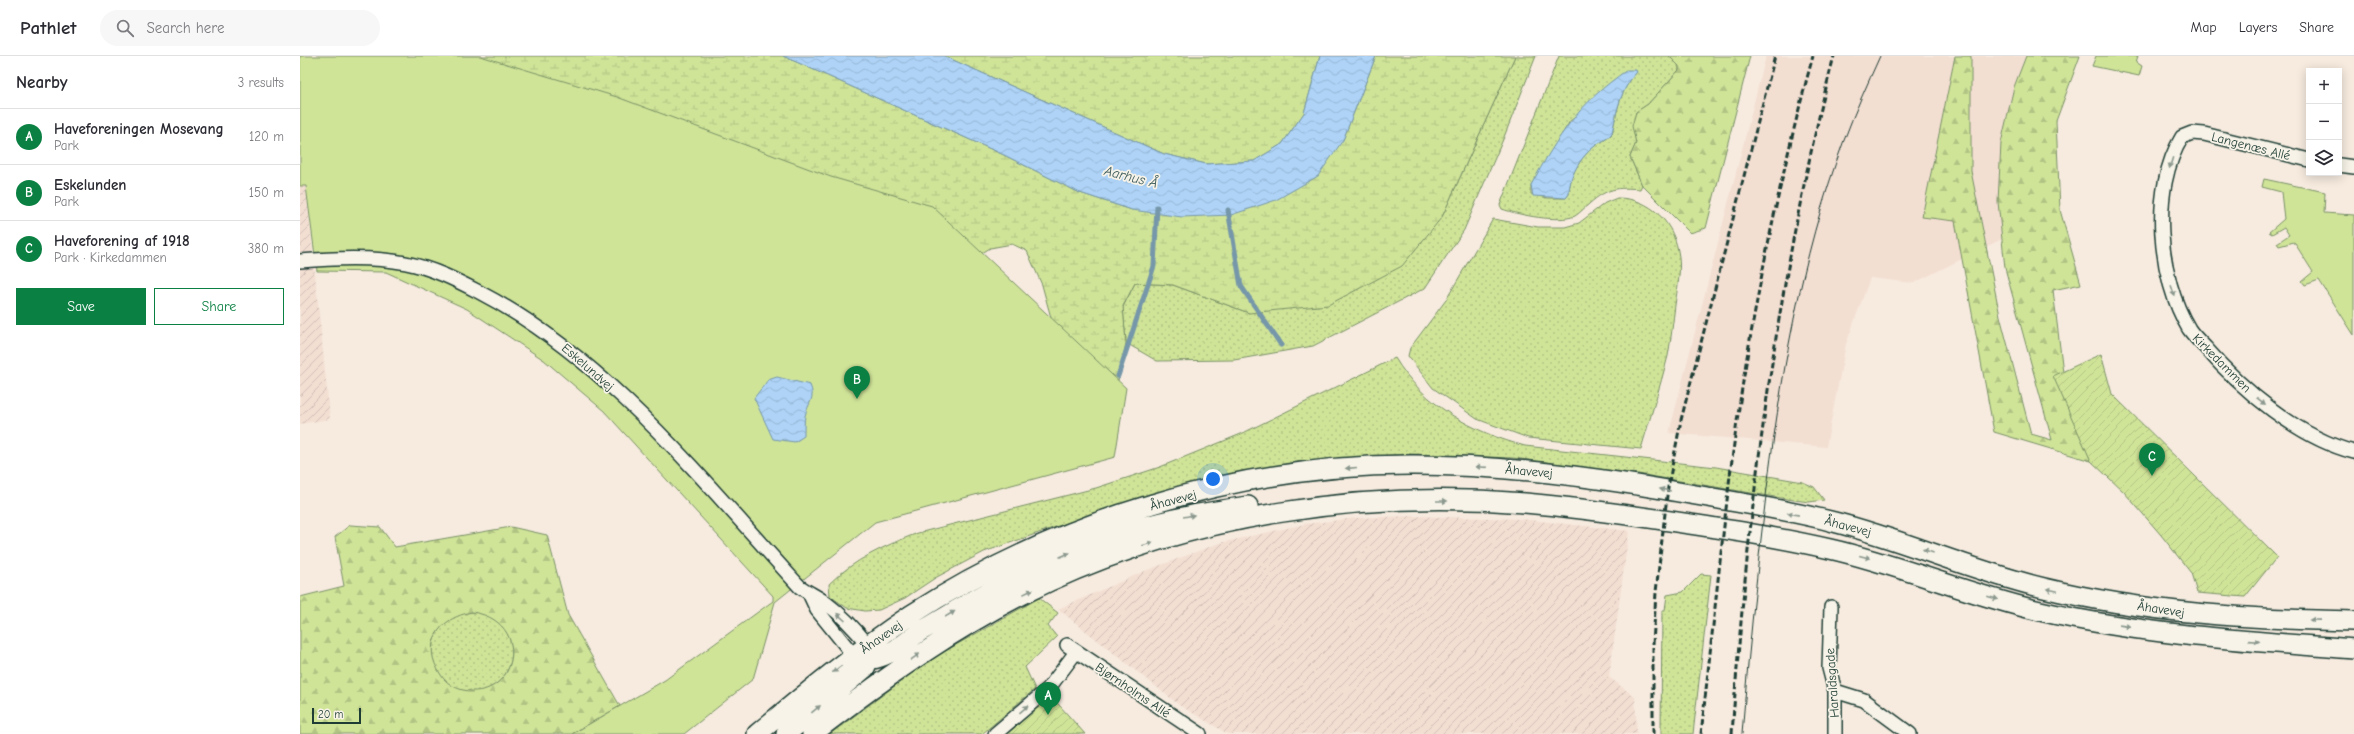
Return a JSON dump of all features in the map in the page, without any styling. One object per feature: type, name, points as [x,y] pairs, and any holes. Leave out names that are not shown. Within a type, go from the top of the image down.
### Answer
[{"type":"main road","name":"Åhavevej","points":[[757,734],[913,614],[990,570],[1063,536],[1168,500],[1255,480],[1309,472],[1412,465],[1470,466],[1578,476],[1650,487],[1831,521],[1896,540],[2040,587],[2090,598],[2192,614],[2273,620],[2354,621]]},
{"type":"main road","name":"Åhavevej","points":[[812,734],[883,679],[932,645],[1005,603],[1050,581],[1137,547],[1177,535],[1260,516],[1356,503],[1411,500],[1522,503],[1714,527],[1827,548],[1874,560],[2039,611],[2200,637],[2354,649]]},
{"type":"main road","points":[[786,734],[865,668],[864,653],[888,654],[922,631],[998,587],[1043,565],[1130,530],[1173,519],[1259,504],[1303,501],[1411,500]]},
{"type":"street","name":"Langenæs Allé","points":[[2192,133],[2306,159]]},
{"type":"street","name":"Kirkedammen","points":[[2192,133],[2182,137],[2170,166],[2164,192],[2162,222],[2164,258],[2172,291],[2189,329],[2216,361],[2280,415],[2316,436],[2354,452]]},
{"type":"street","points":[[2342,166],[2354,167]]},
{"type":"street","name":"Eskelundvej","points":[[300,261],[355,258],[406,262],[439,273],[501,304],[564,345],[633,406],[810,595],[818,610],[864,653]]},
{"type":"street","name":"Eskelundvej","points":[[810,595],[826,603],[859,633],[864,653]]},
{"type":"street","name":"Haraldsgade","points":[[1831,607],[1829,668],[1835,691],[1835,734]]},
{"type":"street","name":"Bjørnholms Allé","points":[[995,734],[1048,689],[1072,649],[1200,734]]},
{"type":"street","points":[[1835,691],[1864,700],[1910,734]]},
{"type":"shaded area","points":[[1766,56],[2080,56],[2056,121],[2060,210],[1914,283],[1870,278],[1846,344],[1826,447],[1669,433]]},
{"type":"shaded area","points":[[300,186],[306,186],[330,419],[300,424]]},
{"type":"shaded area","points":[[1411,516],[1521,519],[1629,531],[1609,677],[1635,697],[1637,734],[1228,734],[1179,705],[1058,609],[1145,571],[1220,543],[1305,524],[1357,518]]},
{"type":"green space","points":[[300,56],[480,56],[617,97],[831,177],[932,206],[1126,388],[1115,457],[875,522],[775,602],[753,679],[684,734],[572,734],[665,680],[773,601],[773,596],[604,411],[544,360],[467,309],[386,272],[317,271],[306,186],[300,186]]},
{"type":"green space","points":[[415,56],[783,56],[1004,155],[1080,193],[1132,210],[1343,140],[1376,56],[1515,56],[1442,217],[1402,266],[1328,305],[1249,313],[1173,285],[1135,283],[1123,306],[1126,343],[1113,404],[1053,325],[1042,285],[1027,251],[1012,244],[990,248],[924,291]]},
{"type":"green space","points":[[944,56],[1320,56],[1304,113],[1282,144],[1254,161],[1206,164],[1164,154]]},
{"type":"green space","points":[[1515,56],[1536,56],[1504,137],[1464,230],[1425,288],[1313,346],[1234,360],[1157,361],[1126,343],[1123,307],[1135,283],[1173,285],[1249,313],[1163,215],[1182,217],[1442,217]]},
{"type":"green space","points":[[1559,56],[1669,56],[1679,66],[1679,70],[1648,104],[1636,112],[1633,126],[1636,143],[1630,157],[1642,185],[1640,189],[1625,188],[1607,192],[1595,199],[1575,216],[1568,218],[1559,219],[1528,216],[1502,209],[1500,205]],"holes":[[[1637,72],[1631,79],[1620,101],[1612,134],[1597,144],[1580,162],[1573,174],[1569,194],[1566,198],[1548,198],[1531,194],[1531,185],[1570,121]]]},
{"type":"green space","points":[[1669,56],[1750,56],[1706,228],[1690,233],[1642,185],[1630,157],[1636,143],[1632,126],[1636,112],[1648,104],[1679,70],[1679,66]]},
{"type":"green space","points":[[1955,56],[1971,56],[1971,171],[2000,316],[2031,434],[2052,440],[2005,268],[1998,202],[2001,143],[2014,87],[2026,56],[2080,56],[2056,121],[2060,210],[2081,284],[2053,290],[2065,389],[2091,461],[1994,432],[1955,221],[1922,217]]},
{"type":"green space","points":[[2096,56],[2138,56],[2136,62],[2142,66],[2139,76],[2092,66]]},
{"type":"green space","points":[[2264,179],[2325,192],[2324,213],[2354,215],[2354,335],[2319,280],[2305,285],[2302,281],[2313,272],[2294,242],[2279,246],[2277,243],[2289,235],[2284,227],[2272,234],[2269,232],[2284,219],[2281,192],[2262,187]]},
{"type":"green space","points":[[1617,198],[1640,202],[1651,208],[1659,215],[1667,223],[1672,233],[1677,245],[1679,257],[1680,269],[1668,356],[1641,449],[1528,438],[1477,419],[1433,388],[1408,356],[1410,348],[1446,300],[1493,219],[1538,227],[1565,227],[1579,223],[1605,203]]},
{"type":"green space","points":[[2101,354],[2112,394],[2277,557],[2245,597],[2197,593],[2191,573],[2161,535],[2124,492],[2091,461],[2053,376]]},
{"type":"green space","points":[[1395,358],[1420,390],[1451,415],[1469,425],[1506,440],[1525,446],[1716,467],[1803,482],[1814,487],[1824,500],[1809,502],[1638,474],[1513,458],[1412,454],[1327,459],[1222,476],[1133,500],[984,552],[935,578],[905,598],[879,610],[865,611],[847,608],[830,596],[829,584],[838,575],[859,560],[894,543],[918,533],[1096,488],[1160,467],[1241,434]]},
{"type":"green space","points":[[350,525],[380,527],[395,547],[511,527],[547,535],[568,615],[620,706],[572,734],[300,734],[300,597],[344,586],[335,537]],"holes":[[[472,612],[492,618],[504,630],[511,644],[511,658],[506,673],[496,684],[482,690],[463,690],[451,685],[443,678],[435,664],[432,653],[436,634],[442,626],[460,615]]]},
{"type":"green space","points":[[1701,574],[1711,575],[1693,734],[1661,734],[1662,610],[1665,610],[1667,595],[1683,592]]},
{"type":"green space","points":[[1039,598],[1058,613],[1048,626],[1057,637],[1025,667],[1035,689],[982,734],[830,734],[931,659]]},
{"type":"green space","points":[[472,612],[487,615],[500,624],[509,637],[512,652],[509,667],[500,680],[487,689],[472,692],[457,689],[444,680],[435,667],[432,652],[435,637],[444,624],[457,615]]},
{"type":"green space","points":[[1051,696],[1085,734],[1007,734]]},
{"type":"water","name":"Aarhus Å","points":[[783,56],[944,56],[1164,154],[1206,164],[1254,161],[1282,144],[1304,113],[1320,56],[1376,56],[1343,140],[1318,176],[1276,200],[1231,215],[1182,217],[1132,210],[1080,193],[1004,155]]},
{"type":"water","points":[[1627,70],[1636,70],[1637,72],[1623,93],[1612,133],[1597,144],[1580,162],[1573,174],[1569,194],[1566,198],[1533,196],[1531,185],[1551,151],[1571,122],[1610,82]]},
{"type":"water","points":[[777,377],[810,385],[812,390],[812,397],[805,416],[804,436],[795,442],[773,439],[754,398],[768,380]]},
{"type":"waterway","points":[[1118,376],[1154,266],[1157,207]]},
{"type":"waterway","points":[[1228,210],[1241,286],[1281,345]]},
{"type":"tram line","points":[[1742,734],[1752,619],[1777,412],[1803,276],[1828,187],[1843,143],[1880,56]]},
{"type":"railway","points":[[1653,734],[1653,645],[1656,592],[1668,487],[1681,420],[1775,56]]},
{"type":"railway","points":[[1701,734],[1727,499],[1744,375],[1769,237],[1813,56]]},
{"type":"railway","points":[[1732,734],[1747,563],[1756,478],[1768,393],[1796,223],[1834,56]]},
{"type":"place","name":"Eskelunden","points":[[857,399]]},
{"type":"place","name":"Haveforening af 1918","points":[[2152,476]]},
{"type":"place","name":"Haveforeningen Mosevang","points":[[1048,715]]}]
